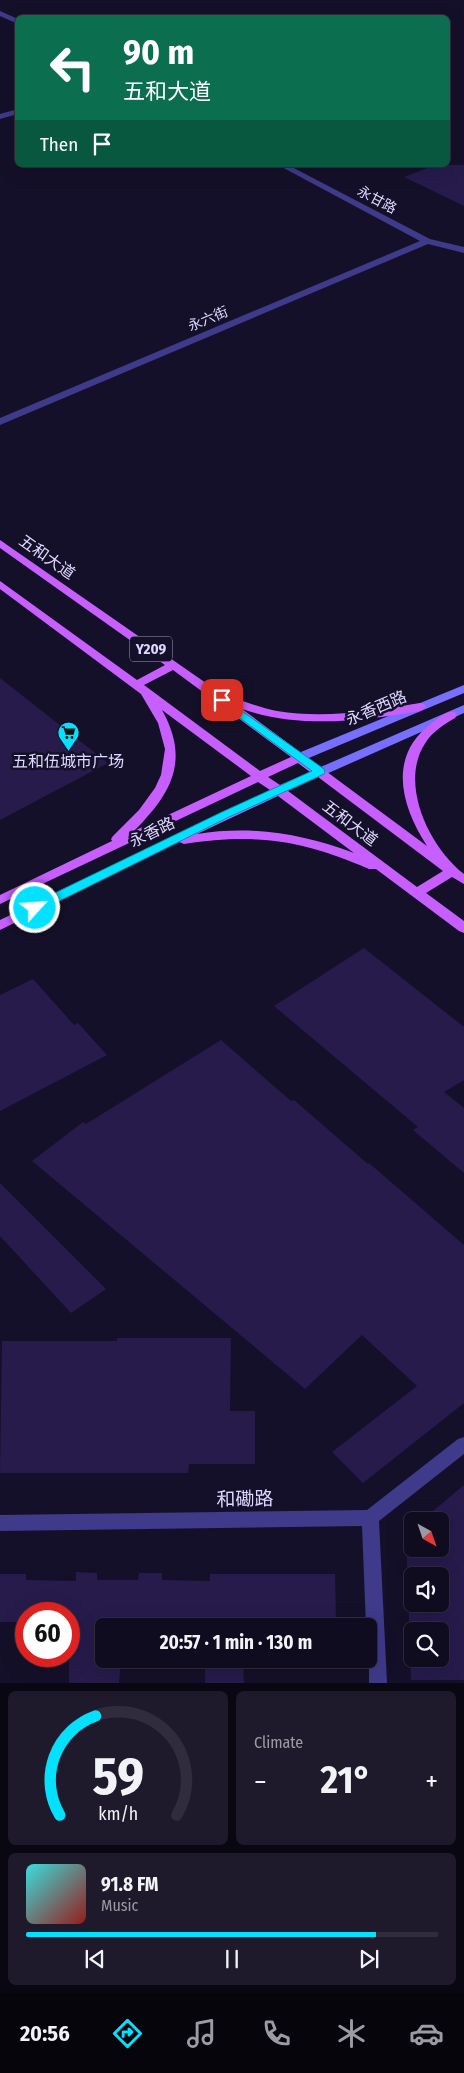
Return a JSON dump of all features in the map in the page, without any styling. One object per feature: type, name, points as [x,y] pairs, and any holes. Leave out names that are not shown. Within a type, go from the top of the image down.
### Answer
[{"type":"main road","name":"五和大道","points":[[0,543],[206,688],[464,880]]},
{"type":"main road","name":"五和大道","points":[[0,584],[464,928]]},
{"type":"main road","points":[[100,852],[144,814],[168,778],[172,760],[171,742],[153,705],[138,686],[173,666]]},
{"type":"main road","points":[[206,688],[251,710],[296,717],[352,717],[420,707]]},
{"type":"main road","name":"永香西路","points":[[300,758],[464,689]]},
{"type":"main road","points":[[320,772],[464,709]]},
{"type":"main road","points":[[417,893],[452,871],[424,834],[410,798],[408,773],[411,757],[419,742],[429,731],[450,715]]},
{"type":"main road","name":"永香路","points":[[0,900],[300,758]]},
{"type":"main road","name":"永香路","points":[[0,925],[320,772]]},
{"type":"main road","points":[[156,849],[180,840],[207,835],[265,833],[324,845],[397,878]]},
{"type":"street","points":[[0,13],[15,20]]},
{"type":"street","points":[[0,117],[15,112]]},
{"type":"street","name":"永甘路","points":[[286,167],[427,241],[464,250]]},
{"type":"street","name":"永六街","points":[[0,422],[427,241]]},
{"type":"street","points":[[378,1683],[370,1518],[464,1444]]},
{"type":"street","name":"和磡路","points":[[0,1523],[370,1518]]},
{"type":"building","points":[[464,165],[464,206],[404,177],[430,167]]},
{"type":"building","points":[[0,678],[108,763],[0,820]]},
{"type":"building","points":[[364,948],[464,1027],[464,1080],[444,1092],[464,1108],[464,1173],[413,1130],[418,1127],[274,1006]]},
{"type":"building","points":[[33,979],[74,1025],[78,1023],[107,1055],[0,1111],[0,995]]},
{"type":"building","points":[[221,1040],[464,1245],[464,1403],[363,1483],[332,1452],[417,1386],[362,1335],[305,1389],[32,1161],[83,1122],[86,1124]]},
{"type":"building","points":[[0,1183],[106,1289],[71,1313],[0,1236]]},
{"type":"building","points":[[117,1338],[231,1338],[230,1411],[255,1411],[255,1464],[189,1464],[188,1473],[0,1473],[2,1341],[117,1341]]},
{"type":"building","points":[[464,1485],[464,1680],[411,1680],[411,1667],[449,1667],[449,1622],[409,1622],[409,1612],[449,1612],[449,1567],[407,1567],[407,1558],[449,1558],[449,1512],[432,1512]]},
{"type":"building","points":[[76,1572],[97,1573],[97,1580],[138,1580],[139,1573],[162,1573],[162,1580],[210,1581],[210,1574],[335,1574],[336,1618],[95,1618],[95,1668],[120,1668],[119,1683],[69,1683],[69,1667],[80,1667],[80,1602],[15,1602],[15,1622],[0,1622],[0,1574],[26,1574],[26,1580],[76,1581]]},
{"type":"building","points":[[205,1668],[243,1668],[244,1683],[205,1683]]},
{"type":"place","name":"五和伍城市广场","points":[[68,751]]},
{"type":"route","points":[[35,908],[226,815],[320,772],[222,700]]}]
